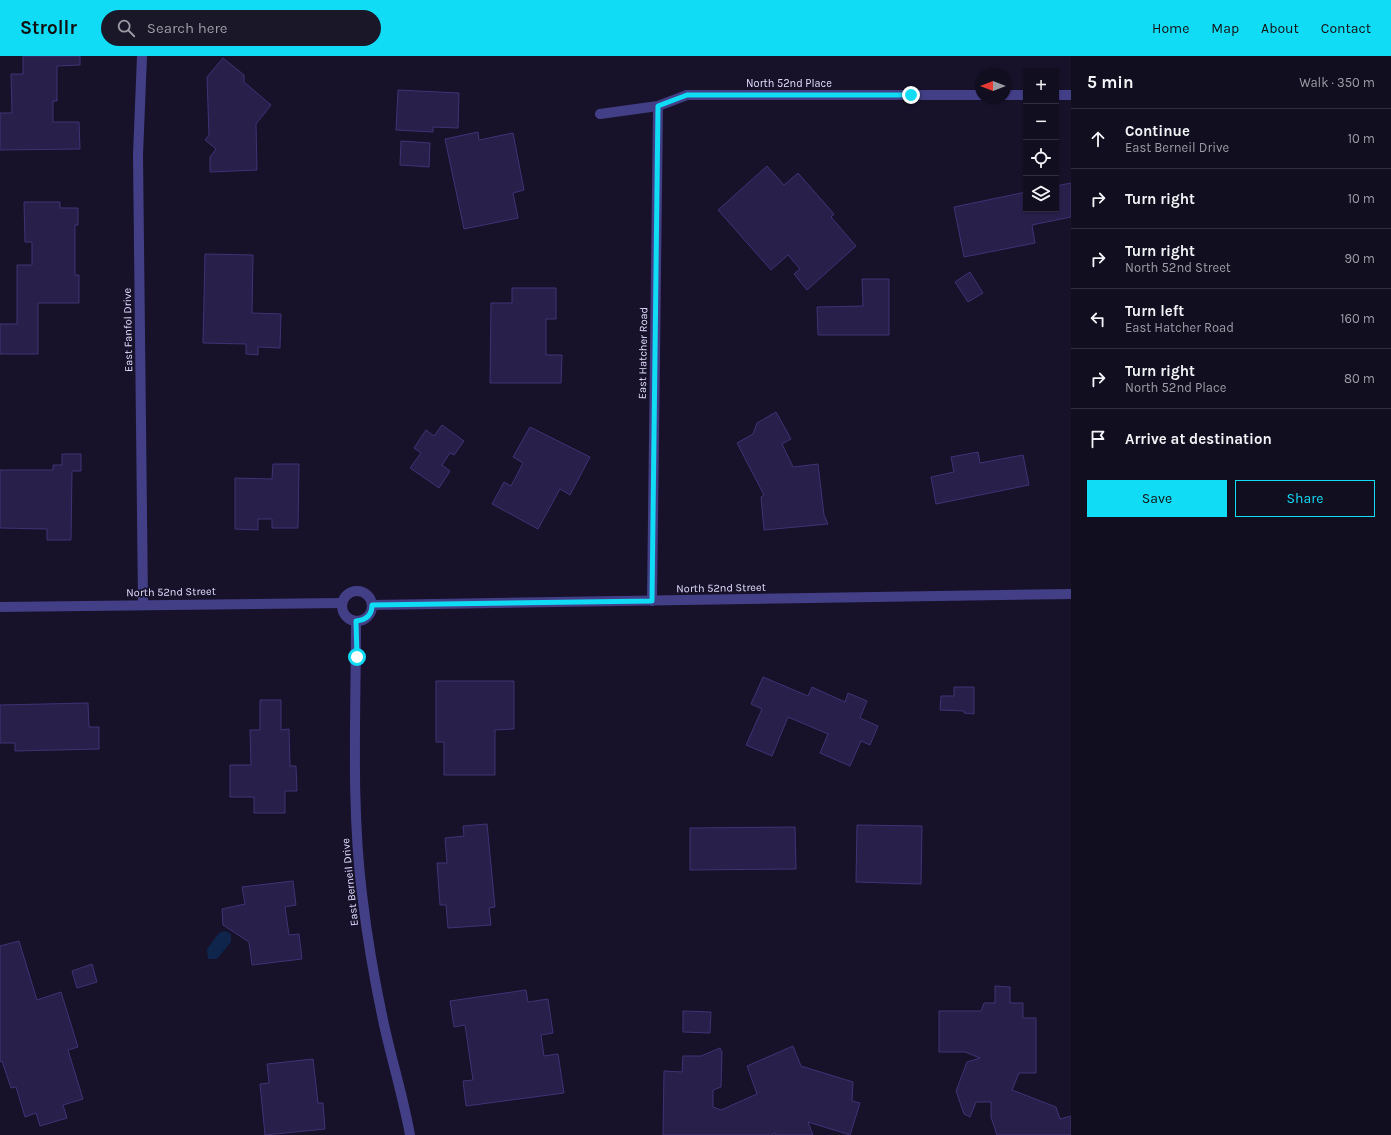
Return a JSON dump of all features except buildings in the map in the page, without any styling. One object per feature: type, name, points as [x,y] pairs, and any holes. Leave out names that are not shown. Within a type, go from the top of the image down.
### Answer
[{"type":"street","name":"East Fanfol Drive","points":[[142,56],[138,155],[143,604]]},
{"type":"street","name":"North 52nd Place","points":[[600,114],[658,106],[687,95],[975,95]]},
{"type":"street","points":[[1011,95],[1023,95]]},
{"type":"street","points":[[1059,95],[1071,95]]},
{"type":"street","name":"East Hatcher Road","points":[[652,601],[658,106]]},
{"type":"street","points":[[358,592],[367,596],[372,605],[372,610],[366,618],[356,621],[345,615],[342,603],[348,594],[358,592]]},
{"type":"street","name":"North 52nd Street","points":[[372,605],[1071,594]]},
{"type":"street","name":"North 52nd Street","points":[[0,607],[143,604],[342,603]]},
{"type":"street","name":"East Berneil Drive","points":[[356,621],[356,771],[358,843],[362,894],[370,953],[383,1021],[410,1135]]},
{"type":"water","points":[[225,931],[231,934],[231,942],[217,959],[208,959],[207,949],[219,933]]},
{"type":"route","points":[[357,657],[356,621],[366,618],[372,610],[372,605],[652,601],[658,106],[687,95],[911,95]]}]
